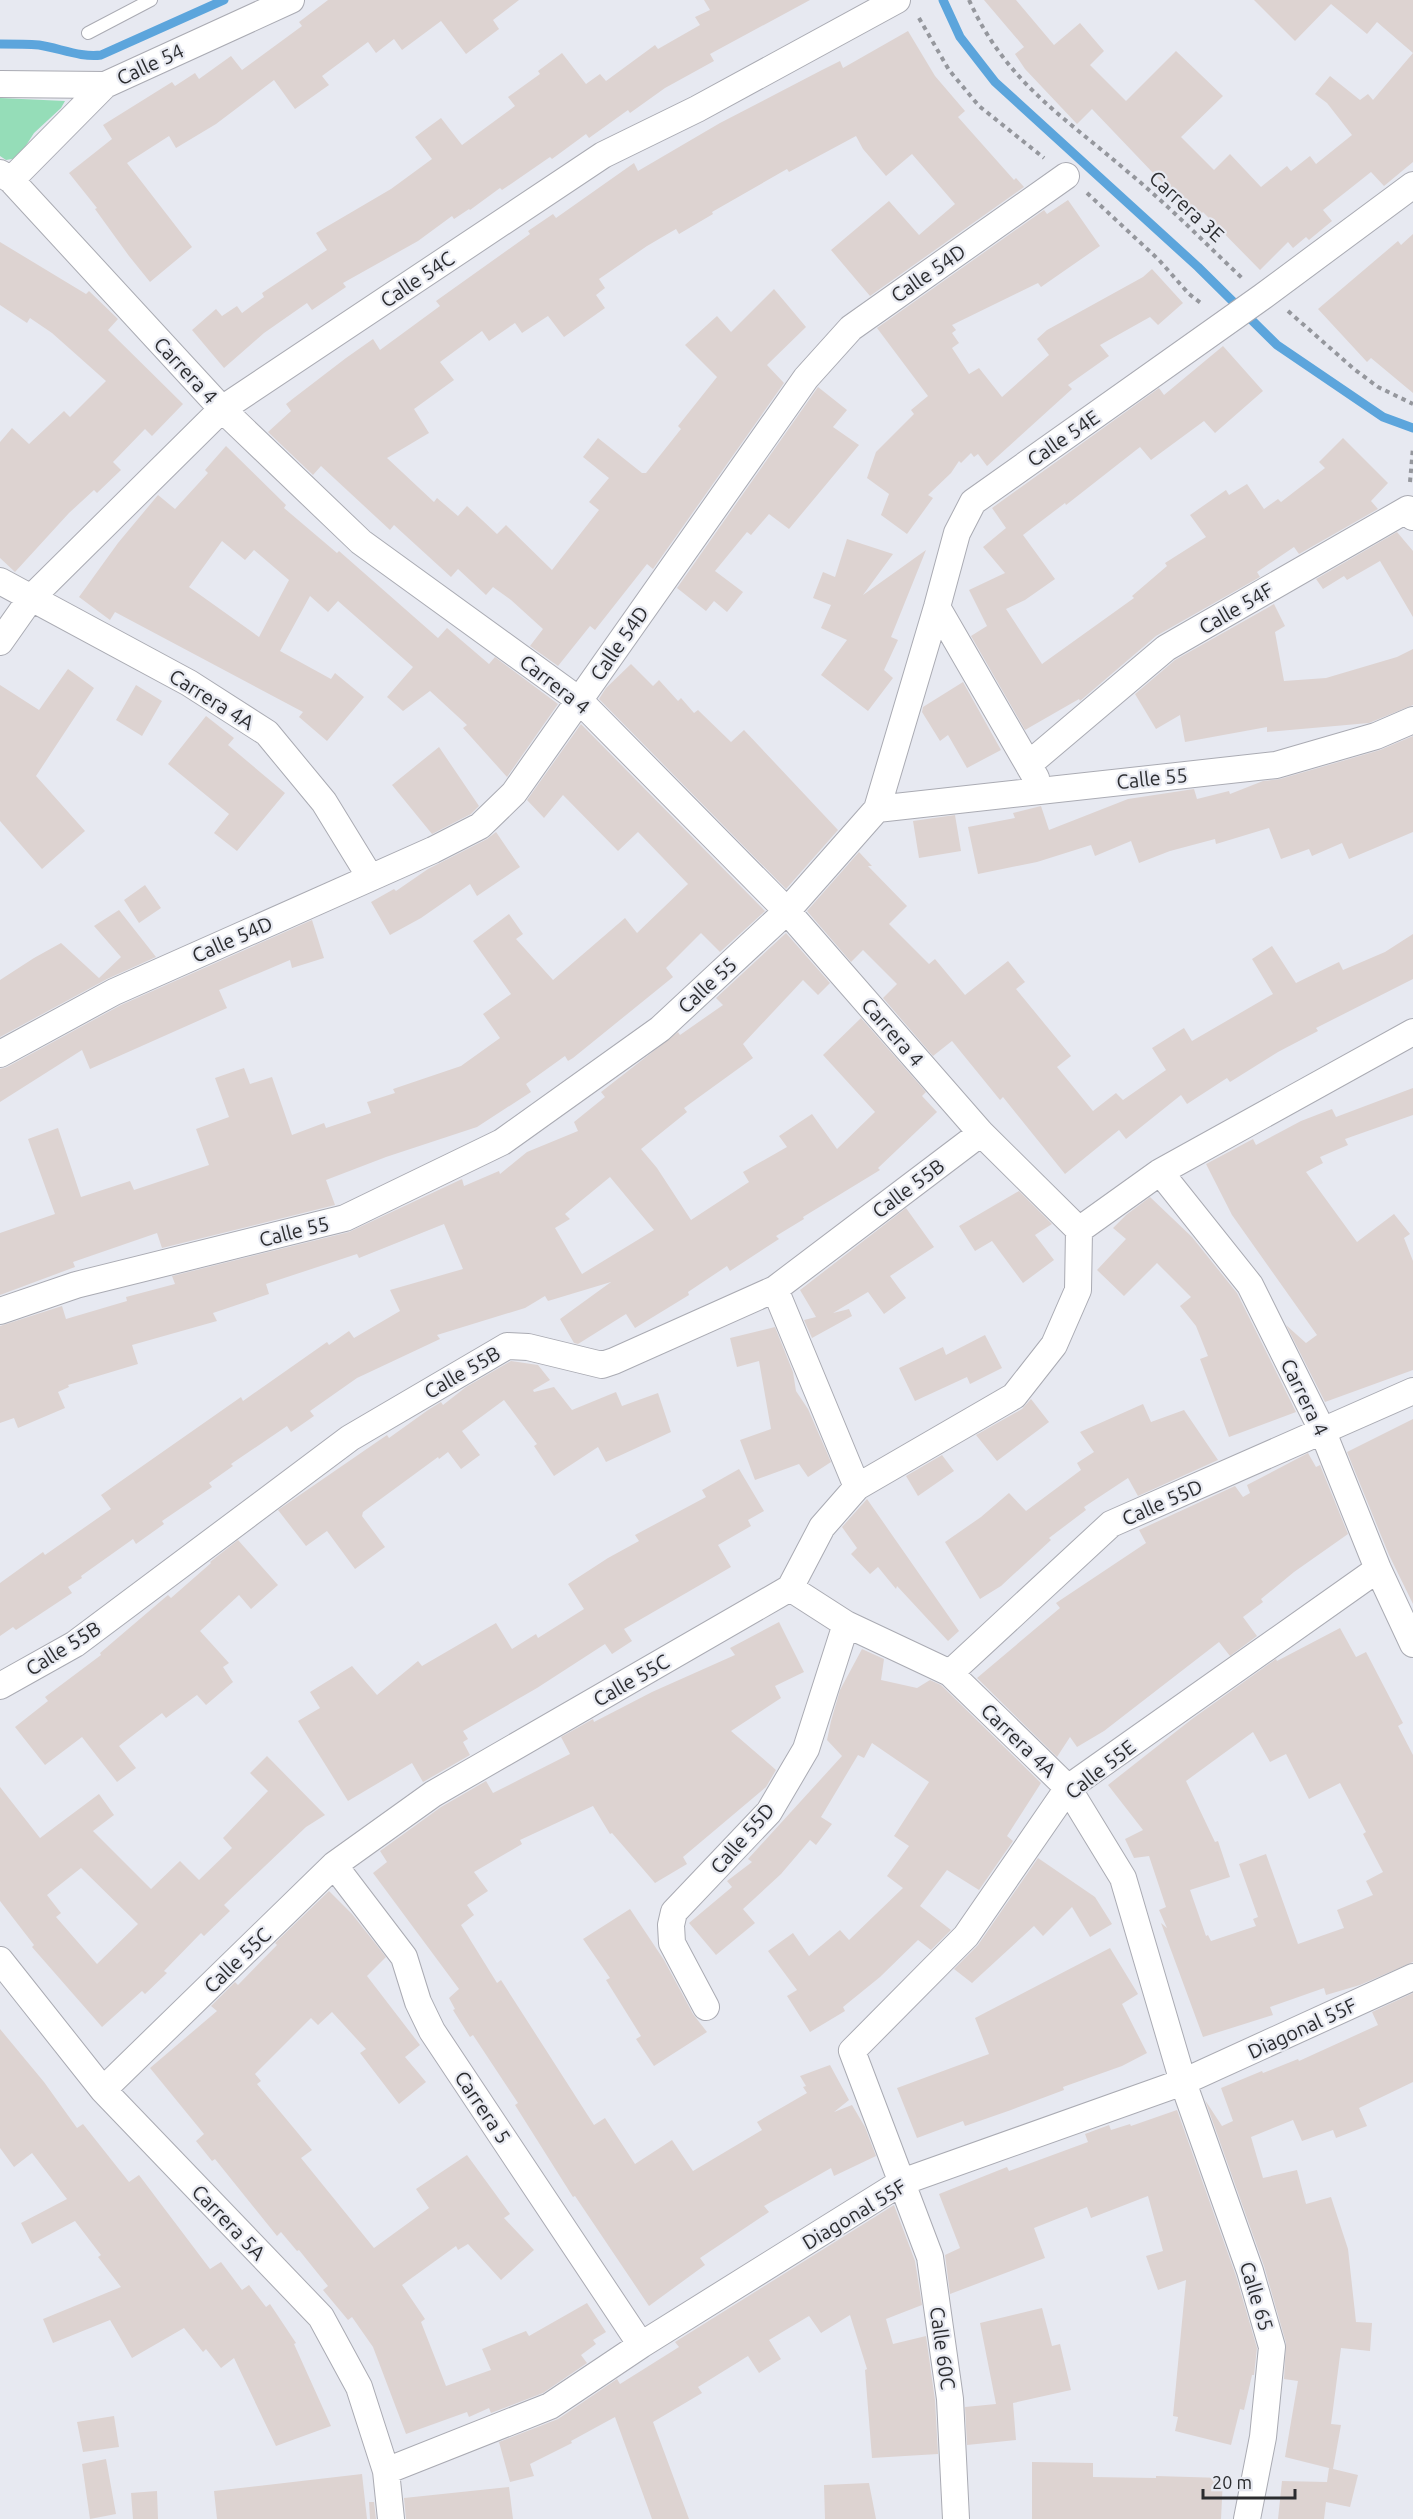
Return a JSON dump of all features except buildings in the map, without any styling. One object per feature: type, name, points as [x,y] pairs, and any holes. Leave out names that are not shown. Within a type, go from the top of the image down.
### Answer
[{"type":"street","name":"Calle 54","points":[[0,84],[105,85],[291,0]]},
{"type":"street","name":"Calle 54C","points":[[0,642],[32,598],[222,409],[603,155],[697,109],[897,0]]},
{"type":"street","points":[[5,177],[105,85]]},
{"type":"street","name":"Calle 54D","points":[[0,1054],[114,992],[433,850],[480,826],[514,793],[806,378],[851,328],[1066,176]]},
{"type":"street","name":"Carrera 4","points":[[5,177],[222,409],[361,542],[579,700],[787,911],[981,1133],[1078,1230]]},
{"type":"street","name":"Calle 54E","points":[[877,809],[938,607],[957,533],[973,502],[1262,297],[1413,185]]},
{"type":"street","name":"Calle 54F","points":[[1029,764],[1166,648],[1410,513]]},
{"type":"street","name":"Carrera 4A","points":[[0,581],[189,683],[267,733],[324,802],[370,877]]},
{"type":"street","points":[[938,607],[1042,789]]},
{"type":"street","name":"Calle 55","points":[[0,1311],[76,1285],[345,1218],[502,1142],[660,1029],[787,911],[877,809],[1276,765],[1376,736],[1413,720]]},
{"type":"street","points":[[790,1588],[822,1527],[857,1487],[1014,1396],[1054,1345],[1078,1290],[1078,1230],[1160,1172],[1413,1032]]},
{"type":"street","name":"Calle 55B","points":[[0,1686],[75,1644],[350,1438],[507,1346],[528,1347],[602,1365],[775,1288],[981,1133]]},
{"type":"street","name":"Carrera 4","points":[[1160,1172],[1250,1285],[1323,1432],[1378,1569],[1413,1644]]},
{"type":"street","points":[[775,1288],[857,1487]]},
{"type":"street","name":"Calle 55D","points":[[950,1672],[1111,1524],[1413,1391]]},
{"type":"street","name":"Calle 55E","points":[[852,2051],[966,1936],[1068,1788],[1378,1569]]},
{"type":"street","name":"Carrera 4A","points":[[790,1588],[846,1624],[950,1672],[1068,1788],[1123,1878],[1183,2082]]},
{"type":"street","name":"Calle 55C","points":[[103,2090],[334,1865],[433,1794],[790,1588]]},
{"type":"street","name":"Calle 55D","points":[[706,2007],[672,1943],[671,1925],[674,1912],[769,1812],[806,1749],[846,1624]]},
{"type":"street","name":"Carrera 5","points":[[334,1865],[404,1958],[418,2002],[432,2031],[641,2345]]},
{"type":"street","name":"Carrera 5A","points":[[0,1960],[103,2090],[321,2318],[359,2387],[386,2471],[391,2519]]},
{"type":"street","name":"Diagonal 55F","points":[[386,2471],[550,2406],[641,2345],[902,2182],[1183,2082],[1413,1977]]},
{"type":"street","name":"Calle 60C","points":[[852,2051],[930,2258],[950,2399],[956,2519]]},
{"type":"street","name":"Calle 65","points":[[1183,2082],[1250,2271],[1272,2347],[1263,2437],[1247,2519]]},
{"type":"lane","points":[[88,33],[151,0]]},
{"type":"path","name":"Carrera 3E","points":[[969,0],[981,27],[994,47],[1036,96],[1128,172],[1262,297],[1275,302],[1297,317],[1346,362],[1378,387],[1413,404]]},
{"type":"path","points":[[1410,513],[1410,457],[1413,447]]},
{"type":"green space","points":[[0,98],[65,101],[61,108],[34,133],[18,158],[6,160],[0,156]]},
{"type":"waterway","points":[[0,44],[39,45],[78,54],[101,55],[224,0]]},
{"type":"waterway","points":[[943,0],[960,37],[995,82],[1198,267],[1277,345],[1383,417],[1413,428]]}]
